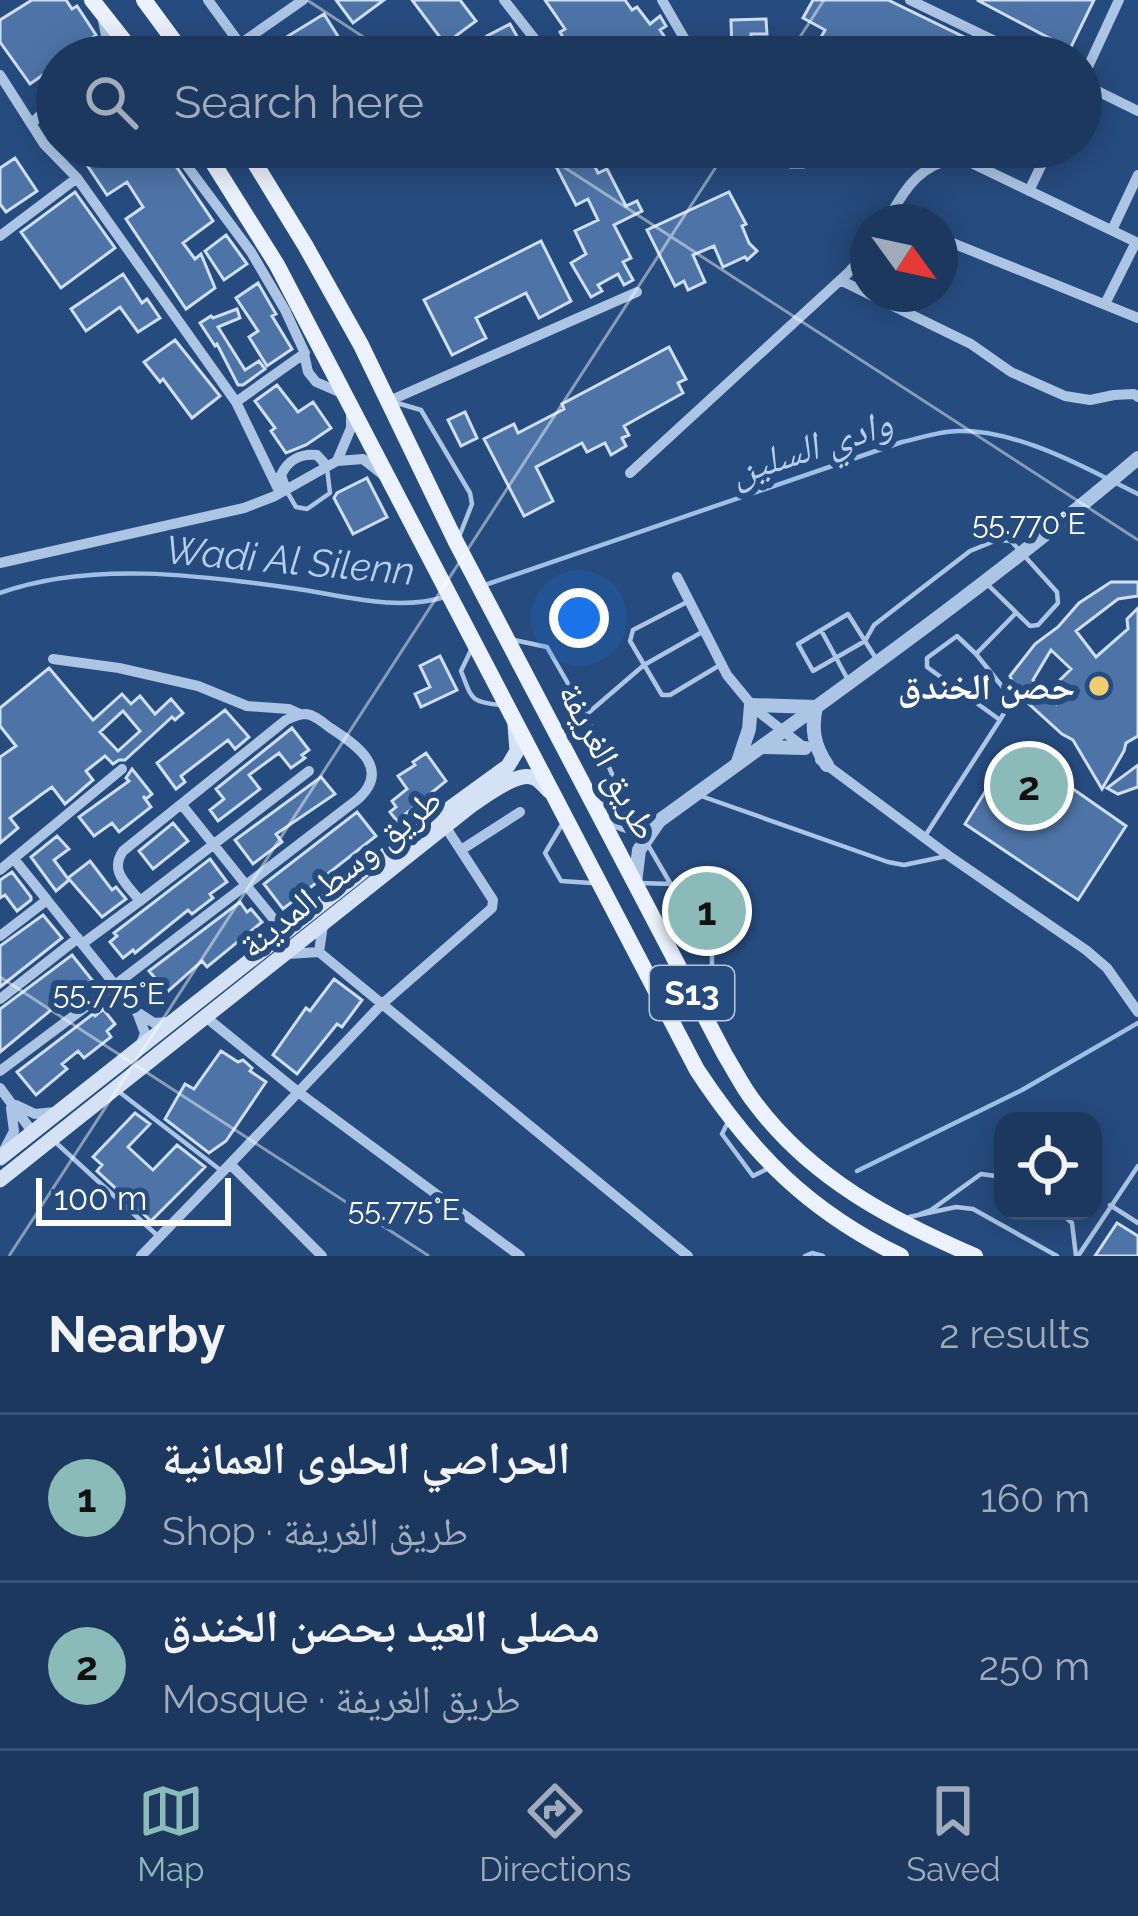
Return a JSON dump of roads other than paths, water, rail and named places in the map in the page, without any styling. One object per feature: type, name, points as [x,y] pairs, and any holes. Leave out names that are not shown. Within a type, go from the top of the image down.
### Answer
[{"type":"main road","points":[[144,0],[170,36]]},
{"type":"main road","points":[[96,5],[120,36]]},
{"type":"main road","name":"طريق الغريفة","points":[[216,168],[277,265],[310,349],[347,401],[698,1070],[730,1119],[818,1208],[901,1256]]},
{"type":"main road","name":"طريق الغريفة","points":[[258,168],[361,345],[456,542],[694,997],[754,1102],[789,1142],[834,1181],[888,1216],[975,1256]]},
{"type":"main road","name":"طريق وسط المدينة","points":[[0,1180],[64,1110],[430,820],[508,766],[517,751],[511,711]]},
{"type":"main road","name":"طريق وسط المدينة","points":[[0,1158],[42,1139],[116,1089],[496,789],[526,776],[554,796]]},
{"type":"street","points":[[208,0],[234,36]]},
{"type":"street","points":[[251,36],[303,0]]},
{"type":"street","points":[[503,0],[532,36]]},
{"type":"street","points":[[662,0],[682,36]]},
{"type":"street","points":[[910,0],[985,36]]},
{"type":"street","points":[[1102,37],[1119,0]]},
{"type":"street","points":[[96,5],[106,36]]},
{"type":"street","points":[[0,75],[36,132]]},
{"type":"street","points":[[1102,93],[1138,111]]},
{"type":"street","points":[[31,124],[36,121]]},
{"type":"street","points":[[67,168],[236,402],[283,491]]},
{"type":"street","points":[[188,168],[251,253],[310,349],[236,402]]},
{"type":"street","points":[[899,204],[907,187],[927,168]]},
{"type":"street","points":[[982,168],[1137,242],[1105,304]]},
{"type":"street","points":[[1030,191],[1040,168]]},
{"type":"street","points":[[1112,230],[1138,175]]},
{"type":"street","points":[[0,236],[77,178]]},
{"type":"street","points":[[958,245],[1138,318]]},
{"type":"street","points":[[631,473],[850,269]]},
{"type":"street","points":[[840,280],[1065,396],[1090,400],[1138,397]]},
{"type":"street","points":[[389,401],[637,292]]},
{"type":"street","points":[[332,464],[351,428],[347,401]]},
{"type":"street","points":[[283,491],[281,475],[297,457],[317,455],[332,464]]},
{"type":"street","points":[[635,883],[639,850],[659,821],[1022,553],[1138,458]]},
{"type":"street","points":[[0,563],[224,514],[283,491],[332,464],[363,459],[388,481]]},
{"type":"street","points":[[677,577],[721,665],[751,705],[949,856],[1086,950],[1107,968],[1138,1012]]},
{"type":"street","points":[[0,1071],[358,799],[371,778],[370,763],[361,748],[314,716],[247,706],[198,686],[118,668],[53,659]]},
{"type":"street","points":[[751,705],[816,706]]},
{"type":"street","points":[[737,764],[751,705]]},
{"type":"street","points":[[816,706],[815,743],[826,765]]},
{"type":"street","points":[[140,901],[116,870],[119,856],[299,714]]},
{"type":"street","points":[[760,748],[805,748]]},
{"type":"street","points":[[0,870],[122,769]]},
{"type":"street","points":[[0,999],[140,901],[309,771]]},
{"type":"street","points":[[592,799],[611,820],[624,826],[636,828],[659,821]]},
{"type":"street","points":[[182,805],[272,917],[291,923],[302,920]]},
{"type":"street","points":[[461,850],[520,812]]},
{"type":"street","points":[[141,1256],[381,1005],[492,908],[493,900],[445,826]]},
{"type":"street","points":[[14,859],[137,1012],[145,1033],[138,1051]]},
{"type":"street","points":[[0,936],[46,900]]},
{"type":"street","points":[[265,948],[272,934],[272,917]]},
{"type":"street","points":[[319,952],[325,920]]},
{"type":"street","points":[[284,955],[319,952],[688,1256]]},
{"type":"street","points":[[137,1012],[154,1023],[177,1019]]},
{"type":"street","points":[[207,1018],[298,1092],[520,1256]]},
{"type":"street","points":[[0,1088],[42,1139]]},
{"type":"street","points":[[9,1099],[35,1114],[64,1110]]},
{"type":"street","points":[[0,1158],[14,1131],[9,1099]]},
{"type":"street","points":[[226,1168],[322,1256]]},
{"type":"street","points":[[818,1208],[884,1256]]},
{"type":"lane","points":[[389,401],[421,410],[470,493],[472,504],[456,542]]},
{"type":"lane","points":[[283,491],[296,507],[307,509],[330,494],[332,464]]},
{"type":"lane","points":[[878,662],[865,641],[848,614],[798,644],[813,671],[865,641],[874,626],[982,543],[997,540],[1011,541],[1022,553],[1059,597],[1056,608],[1034,626],[1027,625],[984,581]]},
{"type":"lane","points":[[689,601],[631,633],[630,641],[659,692],[666,696],[721,665]]},
{"type":"lane","points":[[976,654],[1016,614]]},
{"type":"lane","points":[[821,630],[850,682]]},
{"type":"lane","points":[[586,715],[644,665],[704,631]]},
{"type":"lane","points":[[924,837],[1000,720],[1011,698],[976,654],[954,636],[927,658],[925,664],[1000,720]]},
{"type":"lane","points":[[508,640],[547,646],[586,715],[612,774],[592,799]]},
{"type":"lane","points":[[475,643],[460,670],[473,698],[511,711]]},
{"type":"lane","points":[[695,794],[888,862],[904,865],[949,856]]},
{"type":"lane","points":[[566,818],[545,853],[561,881],[600,884]]},
{"type":"lane","points":[[644,839],[712,955],[694,997]]},
{"type":"lane","points":[[635,883],[671,884]]},
{"type":"lane","points":[[116,1089],[226,1168]]},
{"type":"lane","points":[[42,1139],[159,1238]]},
{"type":"lane","points":[[1077,1256],[1138,1166]]},
{"type":"lane","points":[[914,1216],[931,1210],[981,1174],[994,1176]]},
{"type":"lane","points":[[1110,1205],[1138,1223]]},
{"type":"lane","points":[[888,1216],[973,1209],[1057,1256]]},
{"type":"lane","points":[[1069,1220],[1077,1256]]},
{"type":"lane","points":[[805,1256],[823,1256]]},
{"type":"waterway","name":"وادي السلين","points":[[485,585],[902,442],[945,432],[978,432],[1016,440],[1106,478]]},
{"type":"waterway","name":"وادي السلين","points":[[1116,483],[1138,494]]},
{"type":"waterway","name":"Wadi Al Silenn","points":[[0,593],[70,577],[144,574],[219,579],[388,603],[445,597]]},
{"type":"waterway","points":[[857,1171],[1022,1090],[1138,1023]]},
{"type":"place","name":"حصن الخندق","points":[[1099,686]]},
{"type":"place","name":"مصلى العيد بحصن الخندق","points":[[1029,786]]},
{"type":"place","name":"الحراصي الحلوى العمانية","points":[[707,911]]}]
